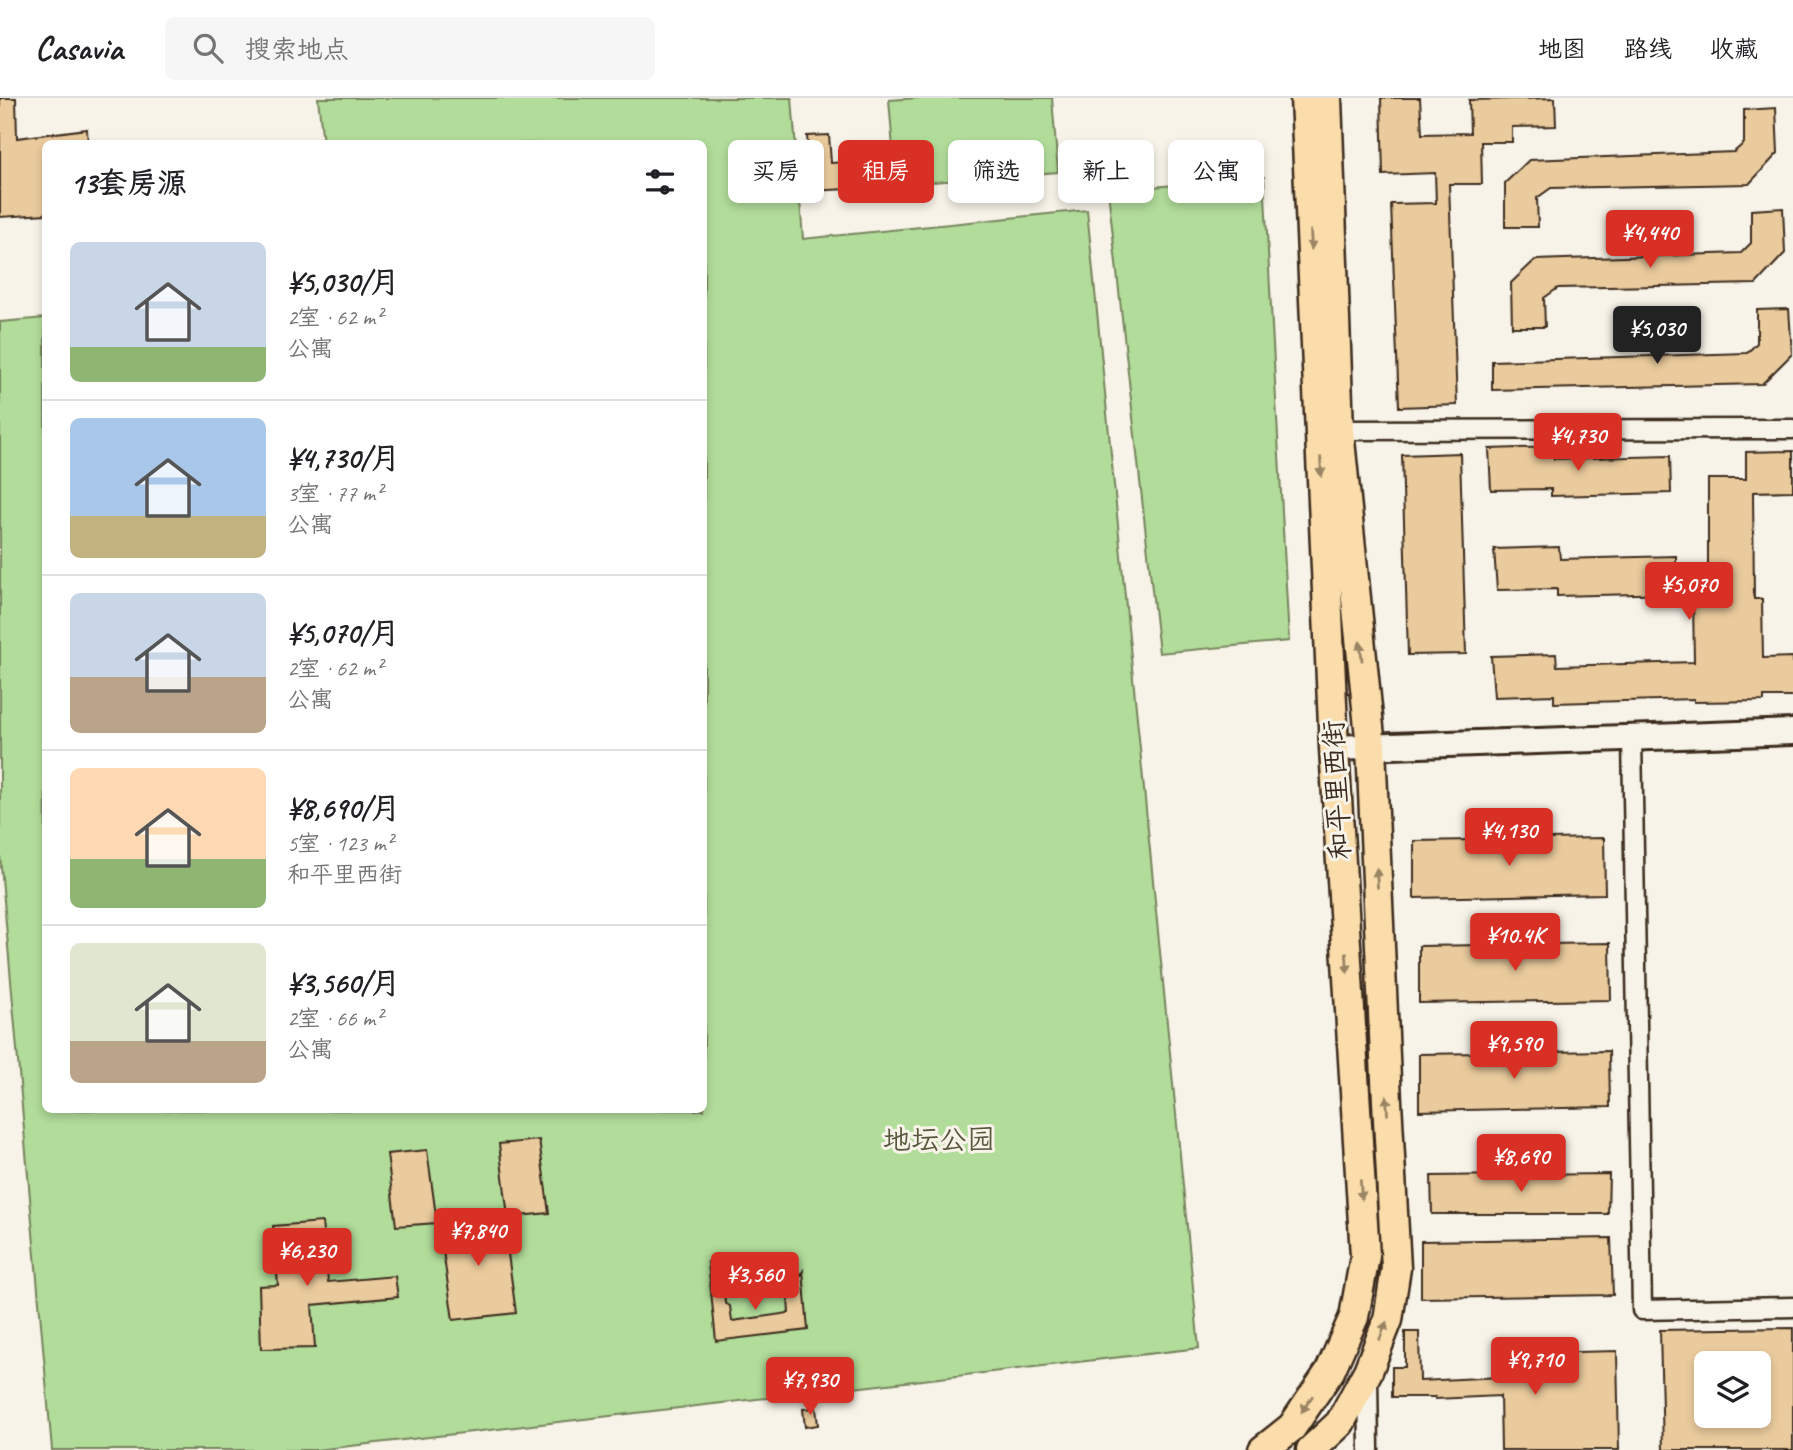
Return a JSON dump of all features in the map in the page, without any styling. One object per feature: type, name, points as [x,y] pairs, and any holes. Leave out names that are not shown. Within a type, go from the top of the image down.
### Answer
[{"type":"main road","name":"和平里西街","points":[[1262,1450],[1292,1427],[1330,1371],[1354,1317],[1365,1256],[1334,748],[1305,98]]},
{"type":"main road","name":"和平里西街","points":[[1311,1450],[1340,1423],[1368,1371],[1388,1320],[1396,1268],[1371,747],[1339,430],[1327,98]]},
{"type":"street","points":[[1339,430],[1793,429]]},
{"type":"street","points":[[1334,748],[1793,732]]},
{"type":"street","points":[[1632,738],[1642,1310],[1793,1307]]},
{"type":"street","points":[[1368,1371],[1369,1450]]},
{"type":"green space","name":"地坛公园","points":[[318,98],[792,98],[795,140],[728,140],[728,203],[800,203],[803,239],[1087,210],[1199,1348],[316,1450],[52,1450],[0,855],[0,322],[42,318],[42,1113],[707,1113],[707,140],[323,140]]},
{"type":"green space","points":[[1052,98],[1058,172],[1044,173],[1044,140],[948,140],[948,181],[934,182],[934,140],[892,140],[889,100]]},
{"type":"green space","points":[[1264,177],[1289,641],[1159,653],[1109,203],[1154,203],[1154,187],[1168,186],[1168,203],[1264,203]]},
{"type":"building","points":[[0,98],[16,98],[17,138],[87,129],[88,140],[42,140],[42,214],[0,217]]},
{"type":"building","points":[[1381,98],[1420,98],[1422,134],[1470,133],[1469,100],[1555,98],[1556,126],[1512,127],[1512,142],[1481,142],[1482,184],[1449,184],[1457,405],[1399,407],[1391,204],[1436,203],[1435,173],[1383,175]]},
{"type":"building","points":[[1776,108],[1778,153],[1749,184],[1551,188],[1537,198],[1538,227],[1505,227],[1505,183],[1529,160],[1734,152],[1744,143],[1744,110]]},
{"type":"building","points":[[829,135],[831,163],[838,163],[838,190],[824,190],[824,140],[807,140],[807,136]]},
{"type":"building","points":[[1783,208],[1785,253],[1756,284],[1558,288],[1544,298],[1545,327],[1512,327],[1511,283],[1535,260],[1741,253],[1751,243],[1751,210]]},
{"type":"building","points":[[1789,309],[1792,354],[1762,384],[1492,390],[1492,361],[1747,353],[1757,343],[1757,310]]},
{"type":"building","points":[[1554,447],[1554,459],[1670,456],[1671,493],[1551,496],[1551,489],[1491,490],[1489,449]]},
{"type":"building","points":[[1793,451],[1793,491],[1753,492],[1754,599],[1762,599],[1763,658],[1793,657],[1793,697],[1764,697],[1764,701],[1694,702],[1694,699],[1554,703],[1554,695],[1494,697],[1491,656],[1556,654],[1557,666],[1694,662],[1693,600],[1708,600],[1708,479],[1746,479],[1746,452]]},
{"type":"building","points":[[1460,453],[1466,654],[1408,655],[1402,455]]},
{"type":"building","points":[[1559,547],[1560,559],[1676,556],[1676,593],[1557,596],[1557,589],[1497,590],[1494,549]]},
{"type":"building","points":[[1604,838],[1605,894],[1414,898],[1414,841]]},
{"type":"building","points":[[1610,943],[1611,1000],[1419,1003],[1419,946]]},
{"type":"building","points":[[1609,1051],[1610,1107],[1419,1111],[1419,1054]]},
{"type":"building","points":[[539,1140],[549,1213],[508,1217],[499,1144]]},
{"type":"building","points":[[427,1150],[437,1223],[396,1226],[387,1154]]},
{"type":"building","points":[[1609,1174],[1608,1214],[1432,1214],[1431,1176]]},
{"type":"building","points":[[503,1217],[516,1313],[453,1320],[439,1223]]},
{"type":"building","points":[[322,1222],[328,1282],[395,1276],[398,1297],[312,1305],[315,1348],[261,1349],[259,1286],[278,1285],[273,1226]]},
{"type":"building","points":[[1611,1238],[1613,1295],[1421,1298],[1421,1241]]},
{"type":"building","points":[[722,1260],[725,1303],[730,1306],[732,1321],[789,1313],[788,1299],[803,1271],[808,1330],[716,1341],[708,1262]]},
{"type":"building","points":[[1793,1328],[1793,1450],[1663,1450],[1660,1330]]},
{"type":"building","points":[[1405,1332],[1419,1332],[1420,1381],[1500,1377],[1500,1354],[1617,1351],[1619,1450],[1501,1450],[1500,1396],[1435,1399],[1392,1397],[1392,1367],[1405,1367]]},
{"type":"building","points":[[816,1408],[818,1425],[805,1427],[803,1409]]}]
